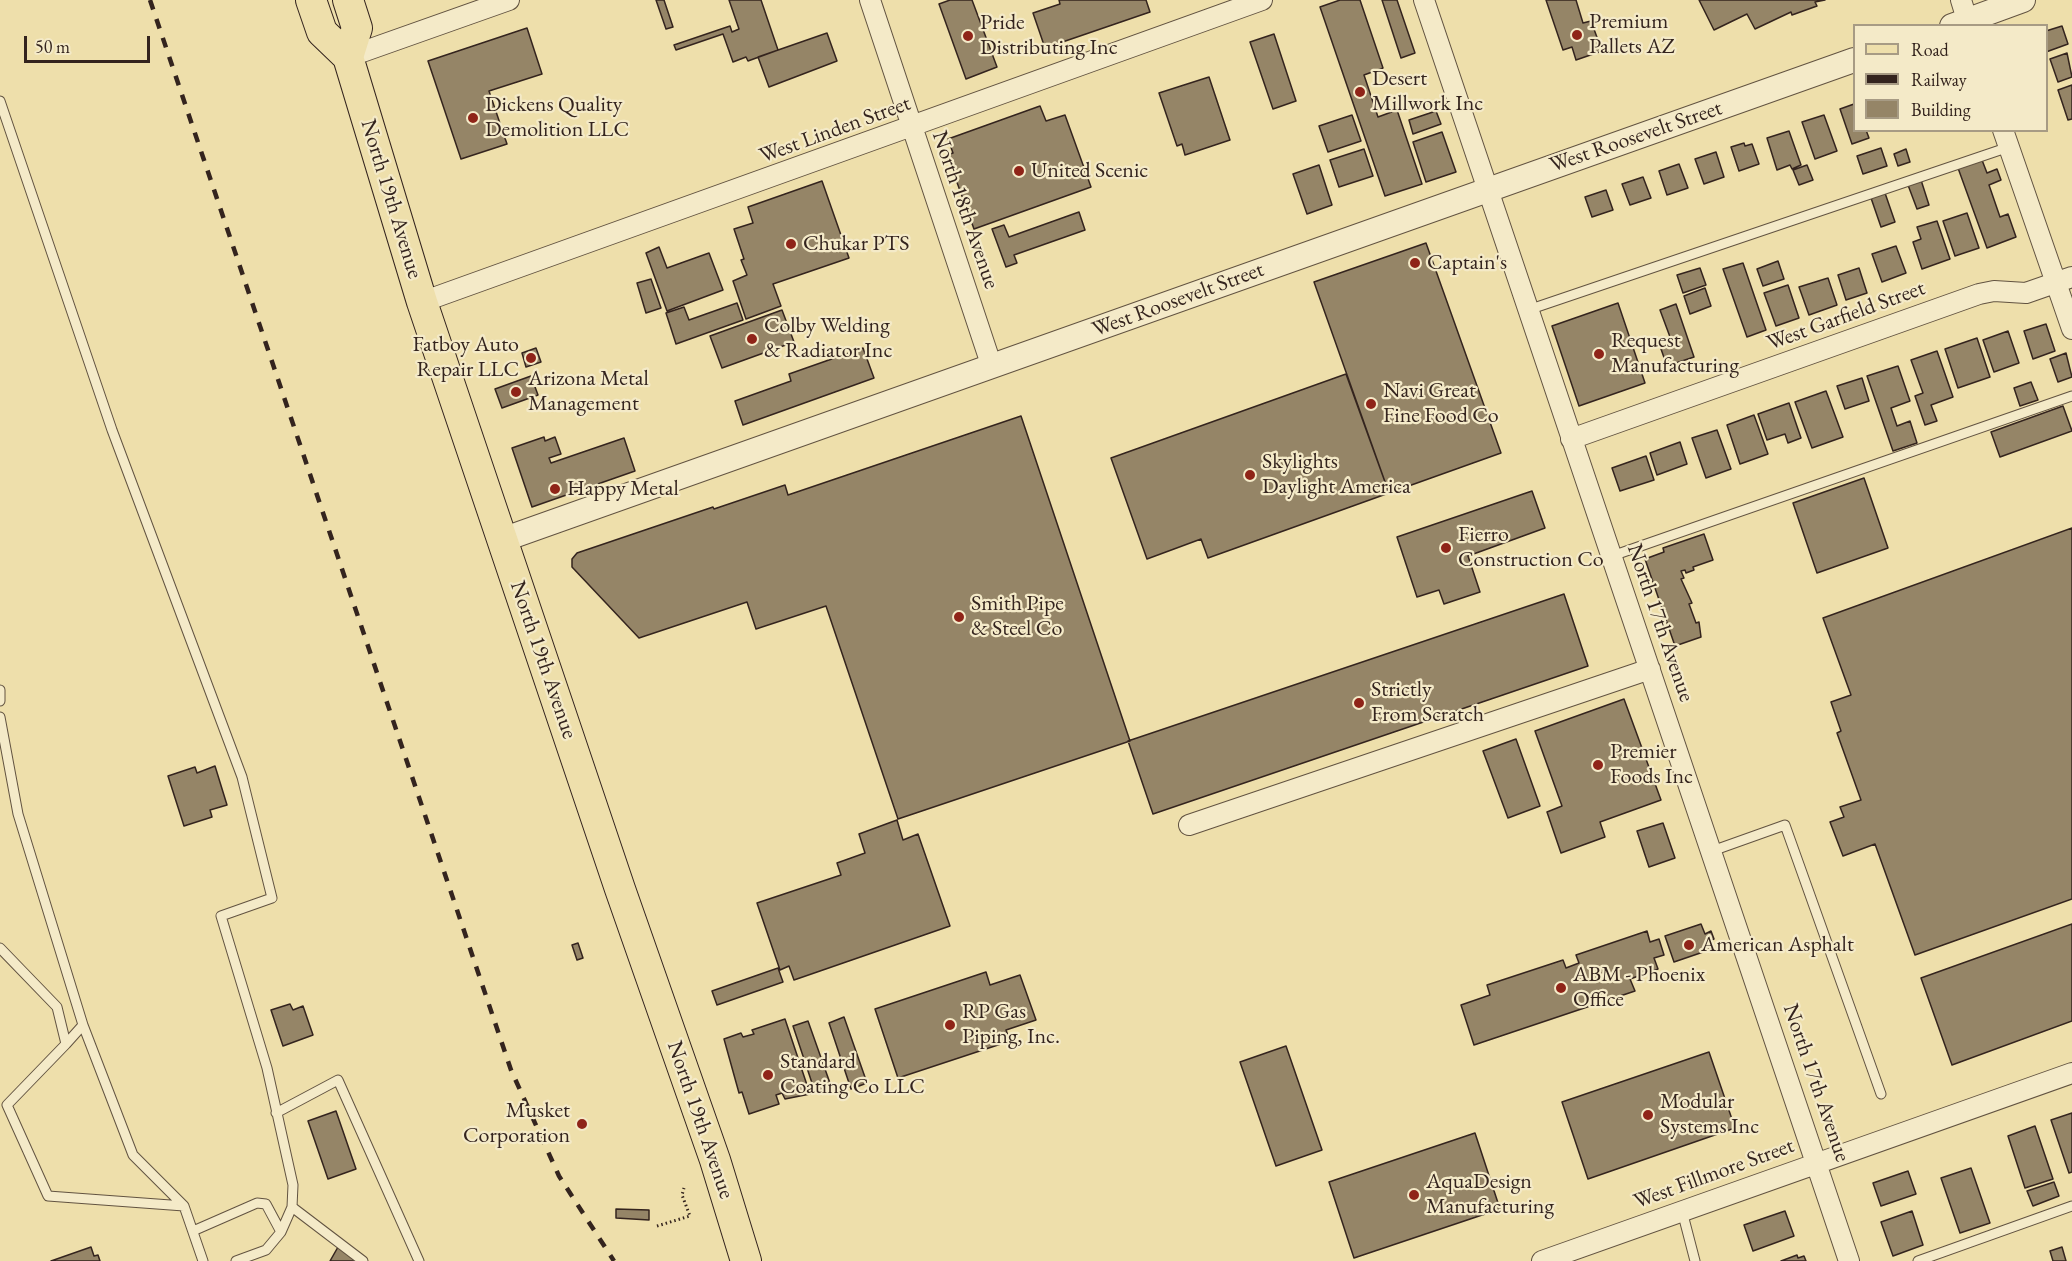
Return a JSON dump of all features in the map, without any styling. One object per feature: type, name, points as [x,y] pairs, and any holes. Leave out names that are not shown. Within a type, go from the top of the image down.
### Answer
[{"type":"main road","name":"North 19th Avenue","points":[[311,0],[322,32],[348,57],[422,302],[620,889],[715,1160],[746,1261]]},
{"type":"main road","points":[[348,0],[357,28],[348,57]]},
{"type":"street","points":[[348,57],[509,0]]},
{"type":"street","name":"North 18th Avenue","points":[[870,0],[992,367]]},
{"type":"street","name":"West Linden Street","points":[[422,302],[912,128],[1262,0]]},
{"type":"street","name":"North 17th Avenue","points":[[1424,0],[1849,1261]]},
{"type":"street","points":[[1962,18],[2023,0]]},
{"type":"street","name":"West Roosevelt Street","points":[[502,540],[1853,60]]},
{"type":"street","points":[[2006,139],[2064,280],[2072,329]]},
{"type":"street","name":"West Garfield Street","points":[[1571,439],[1979,294],[1994,291],[2026,293],[2064,280]]},
{"type":"street","points":[[1189,825],[1650,669]]},
{"type":"street","name":"West Fillmore Street","points":[[1544,1261],[2072,1073]]},
{"type":"lane","points":[[0,101],[112,430],[242,777],[272,898],[221,916],[267,1068],[293,1185],[292,1207],[281,1232],[266,1250],[236,1261]]},
{"type":"lane","points":[[1527,310],[2006,139]]},
{"type":"lane","points":[[1612,556],[2072,396]]},
{"type":"lane","points":[[0,690],[0,701]]},
{"type":"lane","points":[[0,717],[18,814],[83,1025],[133,1155],[184,1206],[203,1261]]},
{"type":"lane","points":[[1712,851],[1785,825],[1881,1094]]},
{"type":"lane","points":[[0,948],[57,1007],[66,1044]]},
{"type":"lane","points":[[83,1025],[7,1105],[48,1196],[184,1206]]},
{"type":"lane","points":[[276,1113],[338,1080],[419,1261]]},
{"type":"lane","points":[[193,1231],[257,1203],[266,1204],[281,1232]]},
{"type":"lane","points":[[1918,1261],[2072,1206]]},
{"type":"lane","points":[[292,1207],[363,1261]]},
{"type":"lane","points":[[1682,1211],[1695,1261]]},
{"type":"path","points":[[657,1226],[690,1215],[682,1195],[684,1188]]},
{"type":"building","points":[[656,0],[664,0],[673,27],[666,29]]},
{"type":"building","points":[[729,0],[761,0],[778,50],[748,61],[746,57],[733,62],[723,34],[676,50],[674,45],[730,26],[732,32],[739,29]]},
{"type":"building","name":"Pride Distributing Inc","points":[[950,0],[972,0],[997,67],[966,79],[939,4]]},
{"type":"building","points":[[1059,0],[1146,0],[1150,12],[1045,48],[1033,13],[1060,4]]},
{"type":"building","name":"Desert Millwork Inc","points":[[1340,0],[1360,0],[1383,68],[1364,75],[1378,117],[1397,110],[1422,184],[1385,196],[1320,7]]},
{"type":"building","points":[[1382,0],[1397,0],[1415,53],[1401,58]]},
{"type":"building","name":"Premium Pallets AZ","points":[[1546,0],[1576,0],[1583,23],[1591,21],[1602,51],[1576,60],[1572,47],[1563,50]]},
{"type":"building","points":[[1699,0],[1825,0],[1815,2],[1817,6],[1792,15],[1791,12],[1755,29],[1747,14],[1714,30]]},
{"type":"building","points":[[2062,26],[2068,44],[2048,51],[2048,30]]},
{"type":"building","name":"Dickens Quality Demolition LLC","points":[[527,28],[542,74],[489,91],[507,144],[461,159],[428,61]]},
{"type":"building","points":[[827,33],[837,61],[769,87],[758,57]]},
{"type":"building","points":[[1274,34],[1296,101],[1273,109],[1250,42]]},
{"type":"building","points":[[2067,53],[2072,77],[2058,82],[2050,59]]},
{"type":"building","points":[[1209,77],[1230,140],[1185,155],[1182,144],[1177,146],[1159,93]]},
{"type":"building","points":[[2072,85],[2072,119],[2068,120],[2058,90]]},
{"type":"building","points":[[1853,104],[1853,132],[1867,132],[1869,138],[1852,144],[1840,109]]},
{"type":"building","name":"United Scenic","points":[[1040,106],[1046,121],[1065,115],[1091,187],[974,229],[947,155],[953,153],[948,139]]},
{"type":"building","points":[[1436,111],[1441,124],[1413,134],[1409,120]]},
{"type":"building","points":[[1352,115],[1361,141],[1328,152],[1319,126]]},
{"type":"building","points":[[1824,115],[1837,151],[1815,159],[1802,122]]},
{"type":"building","points":[[1789,131],[1801,165],[1792,169],[1790,165],[1777,170],[1767,138]]},
{"type":"building","points":[[1442,132],[1456,172],[1426,182],[1413,142]]},
{"type":"building","points":[[1744,143],[1745,146],[1752,144],[1759,164],[1739,171],[1731,147]]},
{"type":"building","points":[[1881,148],[1887,166],[1863,174],[1857,156]]},
{"type":"building","points":[[1364,149],[1373,176],[1339,187],[1330,160]]},
{"type":"building","points":[[1906,149],[1910,162],[1898,166],[1894,154]]},
{"type":"building","points":[[1716,152],[1724,177],[1704,184],[1695,159]]},
{"type":"building","points":[[1982,160],[1987,173],[1997,169],[2001,180],[1989,185],[2000,217],[2008,214],[2016,237],[1987,248],[1958,168]]},
{"type":"building","points":[[1679,164],[1688,188],[1667,195],[1659,171]]},
{"type":"building","points":[[1319,165],[1332,205],[1307,214],[1293,174]]},
{"type":"building","points":[[1807,165],[1813,180],[1799,185],[1793,170]]},
{"type":"building","points":[[1643,177],[1651,198],[1630,205],[1622,184]]},
{"type":"building","points":[[1921,180],[1929,205],[1917,209],[1908,185]]},
{"type":"building","name":"Chukar PTS","points":[[822,181],[849,258],[773,284],[781,306],[746,319],[733,281],[747,275],[734,229],[753,223],[748,207]]},
{"type":"building","points":[[1606,190],[1613,210],[1592,217],[1585,197]]},
{"type":"building","points":[[1885,193],[1895,222],[1881,227],[1871,198]]},
{"type":"building","points":[[1079,212],[1085,230],[1014,255],[1017,263],[1006,267],[992,229],[1004,225],[1009,237]]},
{"type":"building","points":[[1967,213],[1979,248],[1955,256],[1943,221]]},
{"type":"building","points":[[1937,221],[1950,259],[1922,269],[1913,242],[1921,239],[1917,227]]},
{"type":"building","points":[[1426,243],[1501,453],[1389,493],[1314,282]]},
{"type":"building","points":[[1896,246],[1906,273],[1882,282],[1872,254]]},
{"type":"building","points":[[659,247],[667,268],[709,253],[723,290],[667,311],[646,253]]},
{"type":"building","points":[[1778,261],[1784,279],[1763,286],[1757,269]]},
{"type":"building","points":[[1743,263],[1766,330],[1747,337],[1723,269]]},
{"type":"building","points":[[1700,268],[1706,285],[1683,293],[1677,275]]},
{"type":"building","points":[[1859,268],[1867,293],[1846,300],[1838,275]]},
{"type":"building","points":[[1828,278],[1837,305],[1809,315],[1799,287]]},
{"type":"building","points":[[651,279],[661,308],[646,313],[637,283]]},
{"type":"building","points":[[1788,285],[1799,318],[1776,326],[1764,293]]},
{"type":"building","points":[[1705,288],[1711,306],[1690,314],[1684,296]]},
{"type":"building","points":[[737,303],[743,320],[676,344],[666,313],[684,307],[689,320]]},
{"type":"building","name":"Request Manufacturing","points":[[1618,303],[1645,383],[1579,406],[1552,326]]},
{"type":"building","points":[[1676,304],[1694,357],[1667,366],[1661,349],[1673,345],[1660,310]]},
{"type":"building","name":"Colby Welding & Radiator Inc","points":[[782,310],[794,342],[722,368],[710,336]]},
{"type":"building","points":[[2046,324],[2055,351],[2033,359],[2024,331]]},
{"type":"building","points":[[2008,331],[2019,363],[1994,372],[1983,340]]},
{"type":"building","points":[[1977,338],[1990,377],[1958,388],[1945,349]]},
{"type":"building","name":"Fatboy Auto Repair LLC","points":[[536,348],[541,362],[526,367],[522,353]]},
{"type":"building","points":[[863,348],[874,378],[743,425],[735,401],[791,381],[789,374]]},
{"type":"building","points":[[1937,351],[1953,397],[1931,405],[1937,421],[1925,425],[1915,396],[1923,393],[1911,360]]},
{"type":"building","points":[[2066,353],[2072,377],[2058,382],[2050,359]]},
{"type":"building","points":[[1898,366],[1910,401],[1891,408],[1897,426],[1910,421],[1917,443],[1893,451],[1867,376]]},
{"type":"building","name":"Skylights Daylight America","points":[[1346,374],[1389,493],[1208,558],[1201,539],[1147,559],[1111,458]]},
{"type":"building","name":"Arizona Metal Management","points":[[531,376],[538,395],[502,408],[495,389]]},
{"type":"building","points":[[1862,378],[1869,401],[1845,409],[1837,386]]},
{"type":"building","points":[[2031,382],[2038,400],[2020,406],[2014,388]]},
{"type":"building","points":[[1826,391],[1843,437],[1812,448],[1795,402]]},
{"type":"building","points":[[1789,403],[1801,438],[1788,443],[1785,434],[1767,440],[1758,414]]},
{"type":"building","points":[[2063,406],[2072,431],[2000,457],[1991,432]]},
{"type":"building","points":[[1754,415],[1768,454],[1740,464],[1727,425]]},
{"type":"building","name":"Smith Pipe & Steel Co","points":[[1021,416],[1130,741],[898,819],[826,606],[756,629],[747,602],[639,638],[572,567],[572,559],[577,553],[713,507],[714,509],[785,485],[788,495]]},
{"type":"building","points":[[1717,430],[1731,469],[1706,478],[1692,438]]},
{"type":"building","name":"Happy Metal","points":[[544,437],[545,441],[555,437],[561,454],[549,458],[551,463],[624,438],[635,471],[532,507],[512,448]]},
{"type":"building","points":[[1680,442],[1687,464],[1657,475],[1650,453]]},
{"type":"building","points":[[1646,456],[1654,480],[1620,491],[1612,468]]},
{"type":"building","points":[[1864,478],[1888,548],[1817,573],[1793,503]]},
{"type":"building","name":"Fierro Construction Co","points":[[1532,491],[1545,528],[1468,556],[1480,592],[1444,604],[1439,590],[1417,597],[1397,537]]},
{"type":"building","points":[[2072,528],[2072,899],[1915,955],[1875,844],[1843,856],[1830,822],[1844,817],[1840,807],[1861,800],[1837,733],[1841,731],[1831,702],[1851,695],[1823,618]]},
{"type":"building","points":[[1704,534],[1713,560],[1693,567],[1694,570],[1686,573],[1685,570],[1681,571],[1684,578],[1681,579],[1692,603],[1689,604],[1696,623],[1699,622],[1701,637],[1675,646],[1645,559],[1664,552],[1663,548]]},
{"type":"building","name":"Strictly From Scratch","points":[[1564,594],[1588,666],[1153,814],[1128,741]]},
{"type":"building","name":"Premier Foods Inc","points":[[1624,699],[1661,800],[1600,822],[1605,837],[1561,853],[1547,812],[1562,806],[1535,731]]},
{"type":"building","points":[[1516,739],[1540,806],[1508,818],[1483,751]]},
{"type":"building","points":[[215,766],[227,805],[210,810],[212,817],[184,826],[168,776],[195,767],[197,773]]},
{"type":"building","points":[[897,820],[903,840],[918,834],[950,926],[794,980],[789,966],[780,970],[757,903],[841,875],[837,863],[865,853],[859,834]]},
{"type":"building","points":[[1663,823],[1675,858],[1649,867],[1637,831]]},
{"type":"building","name":"American Asphalt","points":[[1701,924],[1705,934],[1711,931],[1714,939],[1709,941],[1712,949],[1674,962],[1665,936]]},
{"type":"building","points":[[2072,924],[2072,1021],[1952,1065],[1921,978]]},
{"type":"building","name":"ABM - Phoenix Office","points":[[1647,931],[1650,942],[1659,939],[1664,955],[1654,958],[1658,969],[1630,979],[1635,991],[1474,1045],[1461,1005],[1490,995],[1487,985],[1563,960],[1566,968],[1579,963],[1576,955]]},
{"type":"building","points":[[578,943],[583,958],[577,960],[572,945]]},
{"type":"building","points":[[778,968],[783,982],[717,1005],[712,991]]},
{"type":"building","name":"RP Gas Piping, Inc.","points":[[986,972],[990,985],[1020,975],[1036,1020],[1006,1030],[1010,1041],[898,1078],[875,1009]]},
{"type":"building","points":[[290,1004],[293,1010],[303,1006],[313,1035],[283,1046],[271,1010]]},
{"type":"building","points":[[844,1017],[867,1083],[851,1089],[829,1023]]},
{"type":"building","name":"Standard Coating Co LLC","points":[[785,1019],[810,1094],[785,1099],[782,1093],[776,1095],[779,1104],[749,1114],[742,1092],[739,1093],[724,1039],[741,1033],[743,1037],[754,1034],[752,1030]]},
{"type":"building","points":[[808,1021],[831,1086],[815,1092],[793,1026]]},
{"type":"building","points":[[1286,1046],[1322,1150],[1276,1166],[1240,1062]]},
{"type":"building","name":"Modular Systems Inc","points":[[1709,1052],[1735,1128],[1588,1179],[1562,1102]]},
{"type":"building","points":[[336,1111],[356,1169],[328,1179],[308,1121]]},
{"type":"building","points":[[2072,1113],[2072,1172],[2069,1173],[2051,1120]]},
{"type":"building","points":[[2035,1126],[2053,1179],[2025,1188],[2008,1136]]},
{"type":"building","name":"AquaDesign Manufacturing","points":[[1475,1133],[1500,1209],[1354,1258],[1329,1182]]},
{"type":"building","points":[[1971,1168],[1990,1223],[1960,1233],[1941,1178]]},
{"type":"building","points":[[1908,1171],[1916,1194],[1881,1206],[1873,1183]]},
{"type":"building","points":[[2054,1182],[2059,1196],[2033,1206],[2027,1191]]},
{"type":"building","points":[[616,1209],[649,1210],[649,1220],[616,1218]]},
{"type":"building","points":[[1785,1211],[1794,1236],[1753,1251],[1744,1225]]},
{"type":"building","points":[[1912,1211],[1923,1245],[1893,1256],[1881,1222]]},
{"type":"building","points":[[91,1247],[94,1256],[98,1255],[100,1261],[51,1261]]},
{"type":"building","points":[[338,1247],[356,1261],[330,1261]]},
{"type":"building","points":[[2062,1247],[2066,1261],[2053,1261],[2050,1251]]},
{"type":"building","points":[[1797,1255],[1798,1258],[1804,1256],[1806,1261],[1781,1261]]},
{"type":"railway","points":[[150,0],[511,1070],[559,1176],[614,1261]]},
{"type":"place","name":"Premium Pallets AZ","points":[[1577,35]]},
{"type":"place","name":"Pride Distributing Inc","points":[[968,36]]},
{"type":"place","name":"Desert Millwork Inc","points":[[1360,92]]},
{"type":"place","name":"Dickens Quality Demolition LLC","points":[[473,118]]},
{"type":"place","name":"United Scenic","points":[[1019,171]]},
{"type":"place","name":"Chukar PTS","points":[[791,244]]},
{"type":"place","name":"Captain's","points":[[1415,263]]},
{"type":"place","name":"Colby Welding & Radiator Inc","points":[[752,339]]},
{"type":"place","name":"Request Manufacturing","points":[[1599,354]]},
{"type":"place","name":"Fatboy Auto Repair LLC","points":[[531,358]]},
{"type":"place","name":"Arizona Metal Management","points":[[516,392]]},
{"type":"place","name":"Navi Great Fine Food Co","points":[[1371,404]]},
{"type":"place","name":"Skylights Daylight America","points":[[1250,475]]},
{"type":"place","name":"Happy Metal","points":[[555,489]]},
{"type":"place","name":"Fierro Construction Co","points":[[1446,548]]},
{"type":"place","name":"Smith Pipe & Steel Co","points":[[959,617]]},
{"type":"place","name":"Strictly From Scratch","points":[[1359,703]]},
{"type":"place","name":"Premier Foods Inc","points":[[1598,765]]},
{"type":"place","name":"American Asphalt","points":[[1689,945]]},
{"type":"place","name":"ABM - Phoenix Office","points":[[1561,988]]},
{"type":"place","name":"RP Gas Piping, Inc.","points":[[950,1025]]},
{"type":"place","name":"Standard Coating Co LLC","points":[[768,1075]]},
{"type":"place","name":"Modular Systems Inc","points":[[1648,1115]]},
{"type":"place","name":"Musket Corporation","points":[[582,1124]]},
{"type":"place","name":"AquaDesign Manufacturing","points":[[1414,1195]]}]
